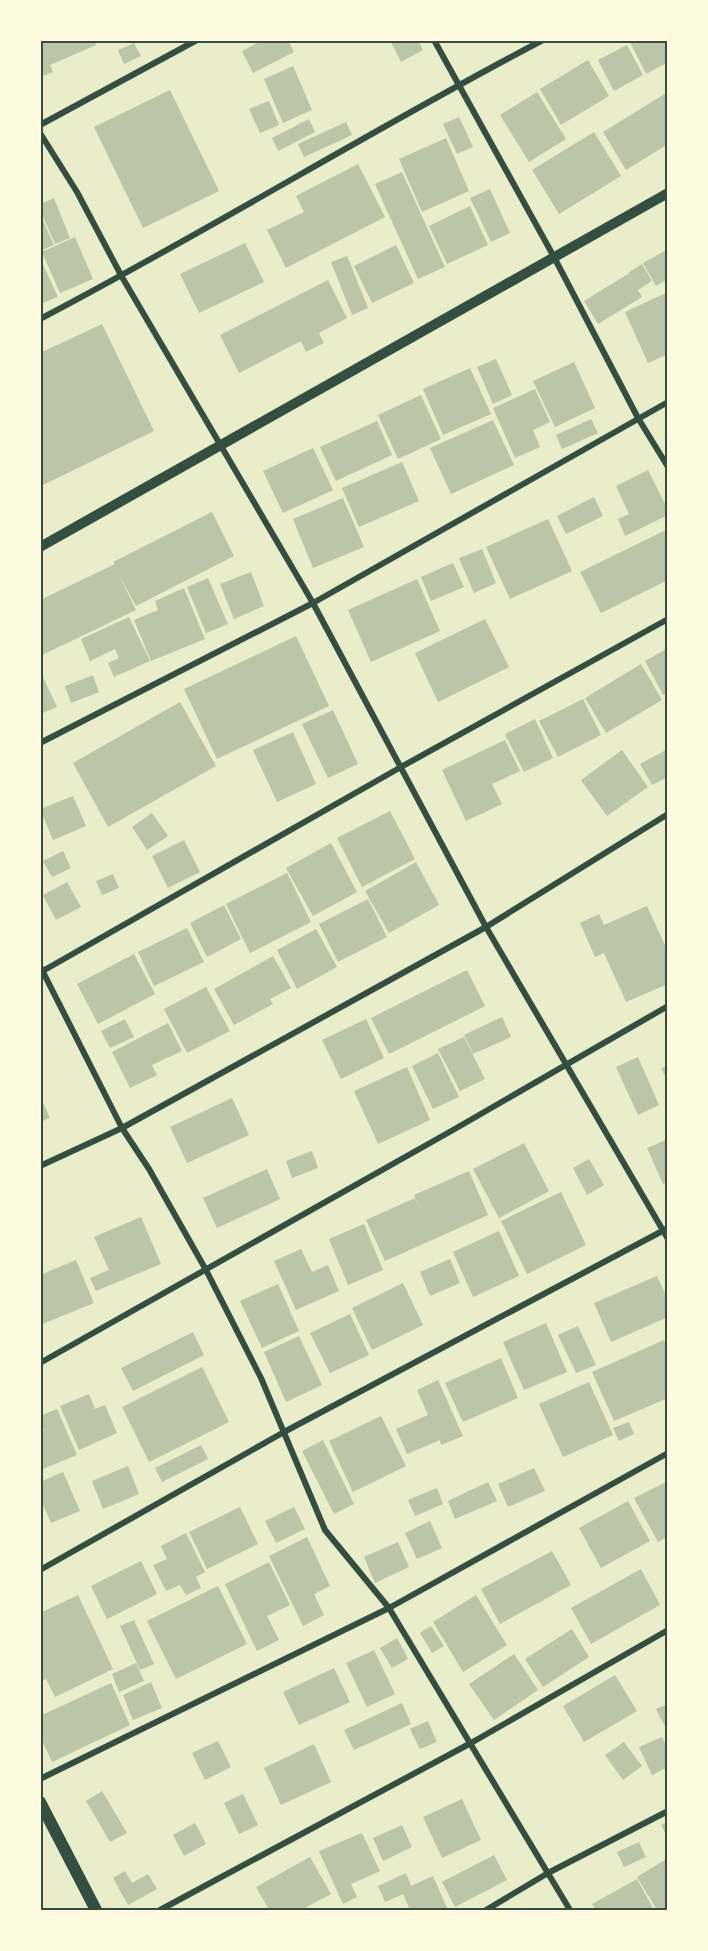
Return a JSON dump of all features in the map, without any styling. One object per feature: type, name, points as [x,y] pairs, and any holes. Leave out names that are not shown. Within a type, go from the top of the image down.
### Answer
[{"type":"main road","points":[[40,1802],[96,1911]]},
{"type":"street","points":[[40,125],[197,40]]},
{"type":"street","points":[[434,40],[554,257],[638,418],[668,467]]},
{"type":"street","points":[[40,319],[122,277],[458,85],[543,40]]},
{"type":"street","points":[[40,133],[77,192],[122,277],[313,603],[486,927],[565,1064],[665,1229],[668,1239]]},
{"type":"street","points":[[40,548],[668,193]]},
{"type":"street","points":[[40,743],[313,603],[668,402]]},
{"type":"street","points":[[570,1911],[389,1608],[325,1530],[261,1377],[206,1270],[150,1169],[122,1128],[41,969],[668,619]]},
{"type":"street","points":[[40,1166],[122,1128],[486,927],[668,814]]},
{"type":"street","points":[[40,1363],[668,1006]]},
{"type":"street","points":[[40,1570],[284,1432],[665,1229]]},
{"type":"street","points":[[40,1779],[389,1608],[668,1453]]},
{"type":"street","points":[[160,1911],[471,1743],[668,1630]]},
{"type":"street","points":[[486,1911],[548,1873],[668,1811]]},
{"type":"building","points":[[45,40],[94,40],[96,45],[50,65],[53,72],[40,77],[40,43]]},
{"type":"building","points":[[263,40],[288,40],[294,52],[253,73],[242,51]]},
{"type":"building","points":[[390,40],[418,40],[423,50],[401,62]]},
{"type":"building","points":[[629,40],[668,40],[668,62],[646,74]]},
{"type":"building","points":[[134,43],[141,56],[124,64],[118,50]]},
{"type":"building","points":[[627,45],[643,75],[614,91],[598,60]]},
{"type":"building","points":[[588,60],[609,96],[561,125],[540,89]]},
{"type":"building","points":[[293,66],[312,110],[283,123],[264,79]]},
{"type":"building","points":[[170,90],[219,191],[143,228],[94,127]]},
{"type":"building","points":[[537,92],[566,139],[529,162],[500,115]]},
{"type":"building","points":[[668,92],[668,144],[626,170],[603,132]]},
{"type":"building","points":[[269,101],[279,125],[260,133],[249,109]]},
{"type":"building","points":[[459,117],[473,147],[457,154],[443,124]]},
{"type":"building","points":[[309,119],[315,132],[278,151],[272,138]]},
{"type":"building","points":[[346,122],[352,135],[304,157],[298,144]]},
{"type":"building","points":[[594,132],[621,176],[559,214],[532,170]]},
{"type":"building","points":[[446,138],[469,191],[422,212],[399,159]]},
{"type":"building","points":[[358,164],[385,217],[286,268],[267,230],[304,212],[296,196]]},
{"type":"building","points":[[402,172],[445,267],[418,279],[375,184]]},
{"type":"building","points":[[490,189],[510,233],[491,242],[470,198]]},
{"type":"building","points":[[54,198],[70,238],[55,244],[40,210],[40,204]]},
{"type":"building","points":[[470,206],[488,245],[447,264],[429,226]]},
{"type":"building","points":[[40,214],[54,245],[40,251]]},
{"type":"building","points":[[75,237],[93,279],[60,293],[42,252]]},
{"type":"building","points":[[245,243],[264,282],[199,313],[180,274]]},
{"type":"building","points":[[396,245],[414,283],[372,303],[354,266]]},
{"type":"building","points":[[668,249],[668,279],[656,286],[643,263]]},
{"type":"building","points":[[347,256],[368,308],[352,315],[331,262]]},
{"type":"building","points":[[40,258],[58,297],[40,304]]},
{"type":"building","points":[[642,264],[652,281],[638,290],[642,297],[598,324],[584,301],[628,274],[636,285],[628,273]]},
{"type":"building","points":[[328,280],[347,318],[319,333],[324,343],[306,352],[301,341],[239,373],[220,335]]},
{"type":"building","points":[[668,292],[668,354],[648,363],[625,312]]},
{"type":"building","points":[[102,324],[154,431],[43,485],[40,480],[40,353]]},
{"type":"building","points":[[496,359],[512,395],[493,404],[477,367]]},
{"type":"building","points":[[574,362],[595,408],[555,427],[533,381]]},
{"type":"building","points":[[470,368],[491,414],[443,435],[423,389]]},
{"type":"building","points":[[535,389],[550,422],[533,430],[540,447],[515,458],[493,408]]},
{"type":"building","points":[[421,395],[441,439],[398,459],[378,415]]},
{"type":"building","points":[[591,419],[598,433],[562,449],[556,435]]},
{"type":"building","points":[[493,420],[514,465],[451,494],[430,448]]},
{"type":"building","points":[[377,421],[392,455],[336,481],[320,447]]},
{"type":"building","points":[[313,448],[333,490],[283,513],[263,471]]},
{"type":"building","points":[[402,462],[419,501],[359,527],[342,488]]},
{"type":"building","points":[[648,470],[668,510],[668,515],[625,536],[618,519],[629,514],[616,486]]},
{"type":"building","points":[[594,497],[603,516],[566,534],[557,516]]},
{"type":"building","points":[[343,498],[364,547],[313,568],[293,519]]},
{"type":"building","points":[[212,512],[234,556],[136,606],[119,575],[136,610],[40,656],[40,600],[115,564],[113,562]]},
{"type":"building","points":[[548,519],[572,571],[510,599],[486,547]]},
{"type":"building","points":[[668,529],[668,580],[601,613],[580,572]]},
{"type":"building","points":[[482,549],[496,583],[474,593],[459,558]]},
{"type":"building","points":[[453,563],[464,587],[431,601],[421,577]]},
{"type":"building","points":[[251,572],[264,606],[234,619],[220,584]]},
{"type":"building","points":[[208,578],[228,624],[206,633],[187,587]]},
{"type":"building","points":[[417,579],[440,631],[371,662],[348,610]]},
{"type":"building","points":[[184,588],[205,639],[151,661],[134,620],[158,610],[155,601]]},
{"type":"building","points":[[129,617],[150,661],[114,677],[108,663],[119,658],[115,649],[90,661],[81,639]]},
{"type":"building","points":[[485,619],[509,667],[438,702],[415,653]]},
{"type":"building","points":[[296,636],[329,706],[217,759],[184,689]]},
{"type":"building","points":[[668,648],[668,693],[663,695],[645,661]]},
{"type":"building","points":[[641,664],[662,700],[606,733],[585,698]]},
{"type":"building","points":[[40,671],[57,707],[40,714]]},
{"type":"building","points":[[93,675],[99,692],[71,703],[65,686]]},
{"type":"building","points":[[583,699],[601,735],[558,757],[539,721]]},
{"type":"building","points":[[180,702],[216,766],[108,827],[73,763]]},
{"type":"building","points":[[333,710],[358,764],[328,778],[302,724]]},
{"type":"building","points":[[535,719],[553,758],[524,772],[505,734]]},
{"type":"building","points":[[293,732],[316,784],[277,802],[253,750]]},
{"type":"building","points":[[505,740],[520,771],[492,784],[502,804],[466,821],[442,770]]},
{"type":"building","points":[[668,749],[668,777],[652,785],[640,764]]},
{"type":"building","points":[[622,750],[648,787],[607,816],[581,780]]},
{"type":"building","points":[[73,796],[86,826],[53,840],[40,809]]},
{"type":"building","points":[[390,811],[415,859],[362,887],[337,838]]},
{"type":"building","points":[[152,813],[168,836],[147,850],[132,827]]},
{"type":"building","points":[[184,840],[200,872],[168,888],[152,856]]},
{"type":"building","points":[[331,843],[357,892],[313,916],[286,868]]},
{"type":"building","points":[[63,851],[71,868],[52,877],[43,861]]},
{"type":"building","points":[[416,862],[439,905],[389,933],[365,891]]},
{"type":"building","points":[[287,873],[311,922],[250,953],[226,904]]},
{"type":"building","points":[[113,874],[119,888],[102,895],[96,881]]},
{"type":"building","points":[[67,882],[81,907],[56,920],[43,895]]},
{"type":"building","points":[[368,899],[387,937],[338,962],[319,924]]},
{"type":"building","points":[[224,905],[241,939],[207,957],[190,923]]},
{"type":"building","points":[[647,906],[668,952],[668,984],[626,1002],[604,953],[595,957],[580,923],[599,914],[604,925]]},
{"type":"building","points":[[187,928],[204,962],[154,986],[138,952]]},
{"type":"building","points":[[316,929],[337,967],[297,989],[277,950]]},
{"type":"building","points":[[134,954],[155,994],[98,1024],[77,984]]},
{"type":"building","points":[[273,956],[291,988],[270,999],[273,1004],[234,1025],[214,989]]},
{"type":"building","points":[[467,970],[485,1006],[389,1054],[371,1018]]},
{"type":"building","points":[[206,987],[230,1031],[187,1053],[164,1009]]},
{"type":"building","points":[[502,1017],[511,1037],[473,1054],[464,1035]]},
{"type":"building","points":[[125,1019],[134,1037],[110,1048],[101,1031]]},
{"type":"building","points":[[366,1019],[384,1058],[341,1079],[322,1040]]},
{"type":"building","points":[[168,1023],[182,1051],[152,1065],[157,1075],[130,1088],[112,1052]]},
{"type":"building","points":[[464,1037],[485,1079],[460,1091],[438,1049]]},
{"type":"building","points":[[438,1053],[459,1097],[433,1109],[412,1066]]},
{"type":"building","points":[[638,1057],[659,1105],[638,1115],[616,1067]]},
{"type":"building","points":[[668,1066],[668,1082],[661,1068]]},
{"type":"building","points":[[407,1067],[430,1120],[378,1144],[354,1091]]},
{"type":"building","points":[[40,1096],[50,1118],[40,1122]]},
{"type":"building","points":[[232,1098],[249,1135],[187,1163],[170,1127]]},
{"type":"building","points":[[668,1139],[668,1182],[663,1184],[647,1148]]},
{"type":"building","points":[[524,1143],[549,1191],[499,1218],[473,1169]]},
{"type":"building","points":[[312,1151],[318,1168],[292,1178],[286,1161]]},
{"type":"building","points":[[589,1159],[604,1185],[587,1195],[573,1168]]},
{"type":"building","points":[[267,1169],[280,1199],[217,1228],[203,1198]]},
{"type":"building","points":[[469,1171],[488,1215],[385,1261],[366,1220],[415,1198],[423,1215],[414,1195]]},
{"type":"building","points":[[561,1192],[586,1245],[527,1274],[501,1221]]},
{"type":"building","points":[[141,1217],[161,1264],[96,1291],[90,1278],[109,1270],[94,1237]]},
{"type":"building","points":[[364,1224],[383,1270],[348,1285],[329,1239]]},
{"type":"building","points":[[499,1231],[519,1276],[473,1297],[453,1252]]},
{"type":"building","points":[[301,1249],[312,1272],[328,1265],[339,1291],[296,1310],[274,1261]]},
{"type":"building","points":[[450,1259],[460,1283],[430,1296],[420,1272]]},
{"type":"building","points":[[76,1260],[94,1303],[40,1325],[40,1275]]},
{"type":"building","points":[[657,1276],[668,1300],[668,1317],[611,1342],[594,1303]]},
{"type":"building","points":[[403,1283],[423,1325],[372,1350],[352,1308]]},
{"type":"building","points":[[278,1284],[299,1331],[262,1348],[240,1301]]},
{"type":"building","points":[[350,1314],[369,1355],[330,1373],[310,1333]]},
{"type":"building","points":[[546,1323],[567,1372],[524,1390],[503,1342]]},
{"type":"building","points":[[578,1326],[596,1365],[576,1373],[558,1335]]},
{"type":"building","points":[[193,1332],[204,1355],[133,1391],[121,1368]]},
{"type":"building","points":[[299,1336],[322,1385],[286,1402],[264,1352]]},
{"type":"building","points":[[664,1340],[668,1348],[668,1398],[614,1421],[592,1372]]},
{"type":"building","points":[[501,1358],[518,1398],[463,1422],[445,1383]]},
{"type":"building","points":[[202,1367],[229,1422],[149,1462],[122,1407]]},
{"type":"building","points":[[438,1380],[463,1436],[441,1445],[440,1440],[407,1454],[396,1429],[428,1415],[417,1390]]},
{"type":"building","points":[[589,1382],[613,1435],[563,1457],[539,1404]]},
{"type":"building","points":[[89,1394],[95,1409],[105,1405],[117,1433],[79,1450],[60,1406]]},
{"type":"building","points":[[57,1409],[77,1455],[40,1470],[40,1432],[44,1430],[40,1423],[40,1416]]},
{"type":"building","points":[[381,1416],[406,1466],[353,1492],[329,1441]]},
{"type":"building","points":[[629,1422],[634,1434],[619,1441],[613,1428]]},
{"type":"building","points":[[323,1440],[354,1504],[334,1514],[302,1451]]},
{"type":"building","points":[[201,1445],[208,1459],[162,1482],[155,1468]]},
{"type":"building","points":[[128,1466],[139,1494],[103,1509],[92,1481]]},
{"type":"building","points":[[534,1468],[545,1491],[508,1507],[498,1484]]},
{"type":"building","points":[[63,1472],[80,1511],[51,1523],[40,1498],[40,1482]]},
{"type":"building","points":[[668,1481],[668,1537],[658,1542],[634,1498]]},
{"type":"building","points":[[488,1482],[497,1501],[455,1519],[448,1501]]},
{"type":"building","points":[[437,1488],[443,1504],[415,1516],[408,1500]]},
{"type":"building","points":[[628,1501],[650,1541],[601,1568],[579,1528]]},
{"type":"building","points":[[240,1507],[258,1544],[207,1569],[189,1532]]},
{"type":"building","points":[[294,1507],[305,1529],[276,1543],[265,1521]]},
{"type":"building","points":[[430,1521],[442,1548],[417,1559],[405,1533]]},
{"type":"building","points":[[186,1533],[205,1572],[196,1577],[201,1588],[186,1595],[180,1585],[166,1591],[153,1565],[167,1559],[161,1546]]},
{"type":"building","points":[[307,1537],[330,1586],[314,1594],[324,1615],[303,1626],[269,1556]]},
{"type":"building","points":[[398,1542],[409,1567],[375,1583],[364,1557]]},
{"type":"building","points":[[552,1551],[571,1585],[500,1624],[481,1589]]},
{"type":"building","points":[[141,1561],[157,1594],[107,1619],[91,1586]]},
{"type":"building","points":[[269,1562],[290,1605],[267,1616],[279,1640],[257,1651],[225,1584]]},
{"type":"building","points":[[641,1569],[660,1605],[591,1644],[571,1608]]},
{"type":"building","points":[[218,1586],[247,1644],[176,1679],[147,1621]]},
{"type":"building","points":[[78,1595],[113,1669],[55,1697],[46,1679],[40,1682],[40,1613]]},
{"type":"building","points":[[476,1595],[507,1645],[463,1672],[433,1622]]},
{"type":"building","points":[[134,1620],[154,1664],[140,1670],[120,1626]]},
{"type":"building","points":[[431,1626],[444,1646],[432,1653],[420,1633]]},
{"type":"building","points":[[572,1629],[589,1657],[543,1687],[525,1659]]},
{"type":"building","points":[[397,1638],[408,1659],[392,1668],[380,1648]]},
{"type":"building","points":[[374,1650],[395,1694],[367,1707],[346,1663]]},
{"type":"building","points":[[514,1654],[538,1690],[494,1720],[469,1684]]},
{"type":"building","points":[[136,1663],[144,1681],[119,1692],[112,1674]]},
{"type":"building","points":[[334,1668],[350,1702],[299,1725],[283,1692]]},
{"type":"building","points":[[615,1675],[637,1711],[584,1742],[563,1706]]},
{"type":"building","points":[[151,1682],[162,1708],[133,1720],[123,1695]]},
{"type":"building","points":[[111,1683],[130,1725],[52,1762],[40,1736],[40,1716]]},
{"type":"building","points":[[402,1703],[411,1724],[354,1750],[344,1730]]},
{"type":"building","points":[[668,1704],[668,1732],[656,1709]]},
{"type":"building","points":[[428,1721],[437,1742],[420,1749],[410,1729]]},
{"type":"building","points":[[662,1737],[668,1749],[668,1767],[652,1775],[639,1747]]},
{"type":"building","points":[[218,1741],[231,1767],[205,1780],[192,1753]]},
{"type":"building","points":[[624,1742],[642,1766],[623,1780],[605,1755]]},
{"type":"building","points":[[314,1744],[331,1782],[281,1805],[264,1768]]},
{"type":"building","points":[[102,1791],[127,1833],[110,1842],[86,1801]]},
{"type":"building","points":[[243,1794],[258,1825],[239,1834],[224,1803]]},
{"type":"building","points":[[462,1799],[481,1840],[442,1858],[423,1817]]},
{"type":"building","points":[[668,1822],[668,1838],[661,1825]]},
{"type":"building","points":[[195,1823],[206,1844],[184,1856],[173,1835]]},
{"type":"building","points":[[402,1825],[412,1847],[383,1861],[373,1838]]},
{"type":"building","points":[[362,1833],[380,1871],[351,1884],[357,1897],[343,1904],[319,1851]]},
{"type":"building","points":[[639,1842],[646,1857],[624,1867],[617,1852]]},
{"type":"building","points":[[494,1855],[507,1880],[455,1907],[442,1882]]},
{"type":"building","points":[[310,1857],[331,1894],[301,1910],[269,1910],[256,1887]]},
{"type":"building","points":[[668,1858],[668,1910],[657,1910],[637,1877]]},
{"type":"building","points":[[125,1871],[132,1883],[148,1874],[157,1889],[128,1905],[113,1878]]},
{"type":"building","points":[[406,1873],[411,1886],[433,1876],[448,1910],[410,1910],[403,1894],[385,1902],[378,1886]]},
{"type":"building","points":[[637,1879],[654,1910],[596,1910],[592,1904]]}]
